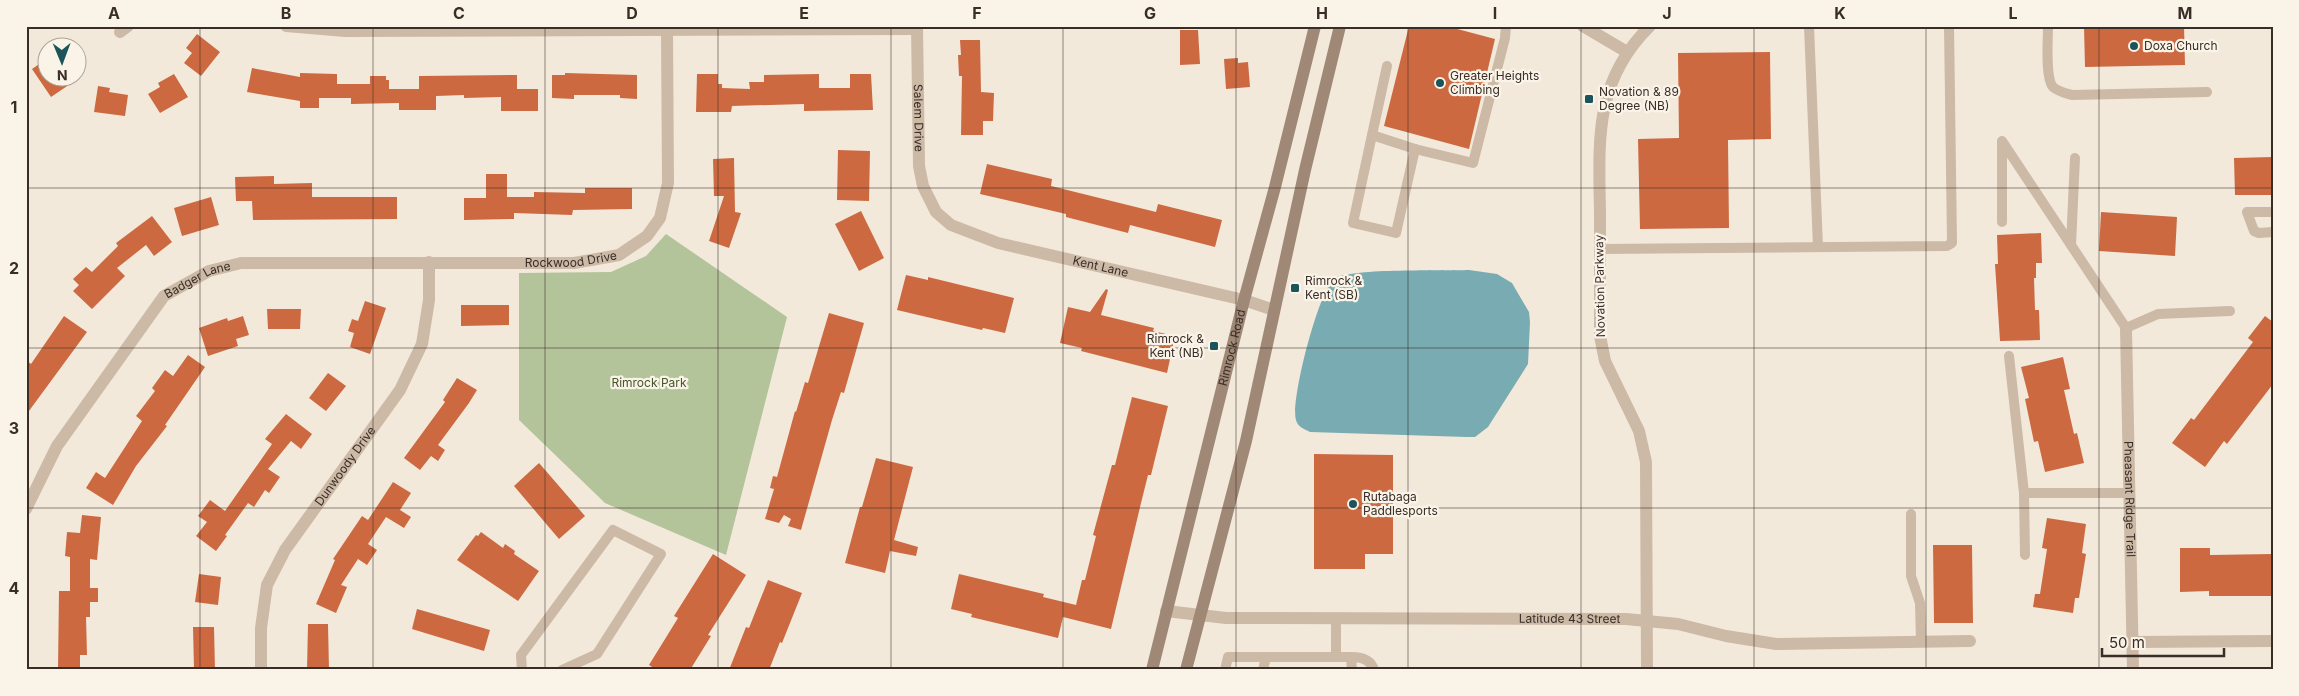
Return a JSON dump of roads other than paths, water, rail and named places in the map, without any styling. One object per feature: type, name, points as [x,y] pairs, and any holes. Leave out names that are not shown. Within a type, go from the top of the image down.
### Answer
[{"type":"main road","name":"Rimrock Road","points":[[1152,670],[1244,300],[1275,187],[1315,26]]},
{"type":"main road","points":[[1186,670],[1246,441],[1274,310],[1340,26]]},
{"type":"street","points":[[286,26],[345,31],[456,29],[667,31],[917,28]]},
{"type":"street","points":[[1583,26],[1627,52]]},
{"type":"street","name":"Novation Parkway","points":[[1647,670],[1646,462],[1639,431],[1605,360],[1600,336],[1600,123],[1610,87],[1627,52],[1650,26]]},
{"type":"street","name":"Salem Drive","points":[[917,28],[919,166],[924,186],[934,208]]},
{"type":"street","name":"Rockwood Drive","points":[[429,262],[574,263],[620,255],[647,236],[660,218],[668,183],[667,31]]},
{"type":"street","name":"Kent Lane","points":[[934,208],[951,225],[998,243],[1244,300],[1274,310]]},
{"type":"street","name":"Badger Lane","points":[[26,509],[57,446],[164,296],[209,271],[241,263],[429,262]]},
{"type":"street","name":"Dunwoody Drive","points":[[261,670],[261,628],[267,585],[285,550],[400,390],[422,344],[429,300],[429,262]]},
{"type":"street","name":"Pheasant Ridge Trail","points":[[2126,328],[2133,670]]},
{"type":"street","name":"Latitude 43 Street","points":[[1166,611],[1226,618],[1647,620],[1678,624],[1726,636],[1776,644],[1970,641]]},
{"type":"street","points":[[2133,642],[2273,641]]},
{"type":"lane","points":[[1372,135],[1415,149],[1473,163],[1506,38],[1506,26]]},
{"type":"lane","points":[[1809,26],[1818,247]]},
{"type":"lane","points":[[1600,249],[1947,246],[1952,242],[1948,26]]},
{"type":"lane","points":[[2048,26],[2049,77],[2052,86],[2060,91],[2072,95],[2207,92]]},
{"type":"lane","points":[[1386,66],[1353,223],[1396,233],[1415,149]]},
{"type":"lane","points":[[2002,222],[2002,141],[2126,328],[2158,314],[2230,312]]},
{"type":"lane","points":[[2071,244],[2075,158]]},
{"type":"lane","points":[[2273,212],[2247,212],[2254,231],[2259,233],[2273,232]]},
{"type":"lane","points":[[2009,356],[2024,493],[2024,555]]},
{"type":"lane","points":[[2024,493],[2130,493]]},
{"type":"lane","points":[[1911,514],[1911,576],[1920,603],[1921,642]]},
{"type":"lane","points":[[522,670],[521,655],[613,530],[661,554],[597,654],[562,670]]},
{"type":"lane","points":[[1336,619],[1336,657]]},
{"type":"lane","points":[[1225,670],[1228,657],[1360,657],[1369,661],[1374,670]]},
{"type":"lane","points":[[1263,670],[1266,657]]},
{"type":"lane","points":[[1351,658],[1352,670]]},
{"type":"water","points":[[1469,270],[1497,274],[1512,283],[1529,312],[1528,364],[1488,427],[1475,437],[1466,437],[1310,432],[1298,424],[1295,409],[1307,346],[1321,302],[1328,286],[1335,278],[1379,271]]},
{"type":"place","name":"Doxa Church","points":[[2134,46]]},
{"type":"place","name":"Greater Heights Climbing","points":[[1440,83]]},
{"type":"place","name":"Novation & 89 Degree (NB)","points":[[1589,99]]},
{"type":"place","name":"Rimrock & Kent (SB)","points":[[1295,288]]},
{"type":"place","name":"Rimrock & Kent (NB)","points":[[1214,346]]},
{"type":"place","name":"Rutabaga Paddlesports","points":[[1353,504]]},
{"type":"park label","name":"Rimrock Park","points":[[649,383]]}]
